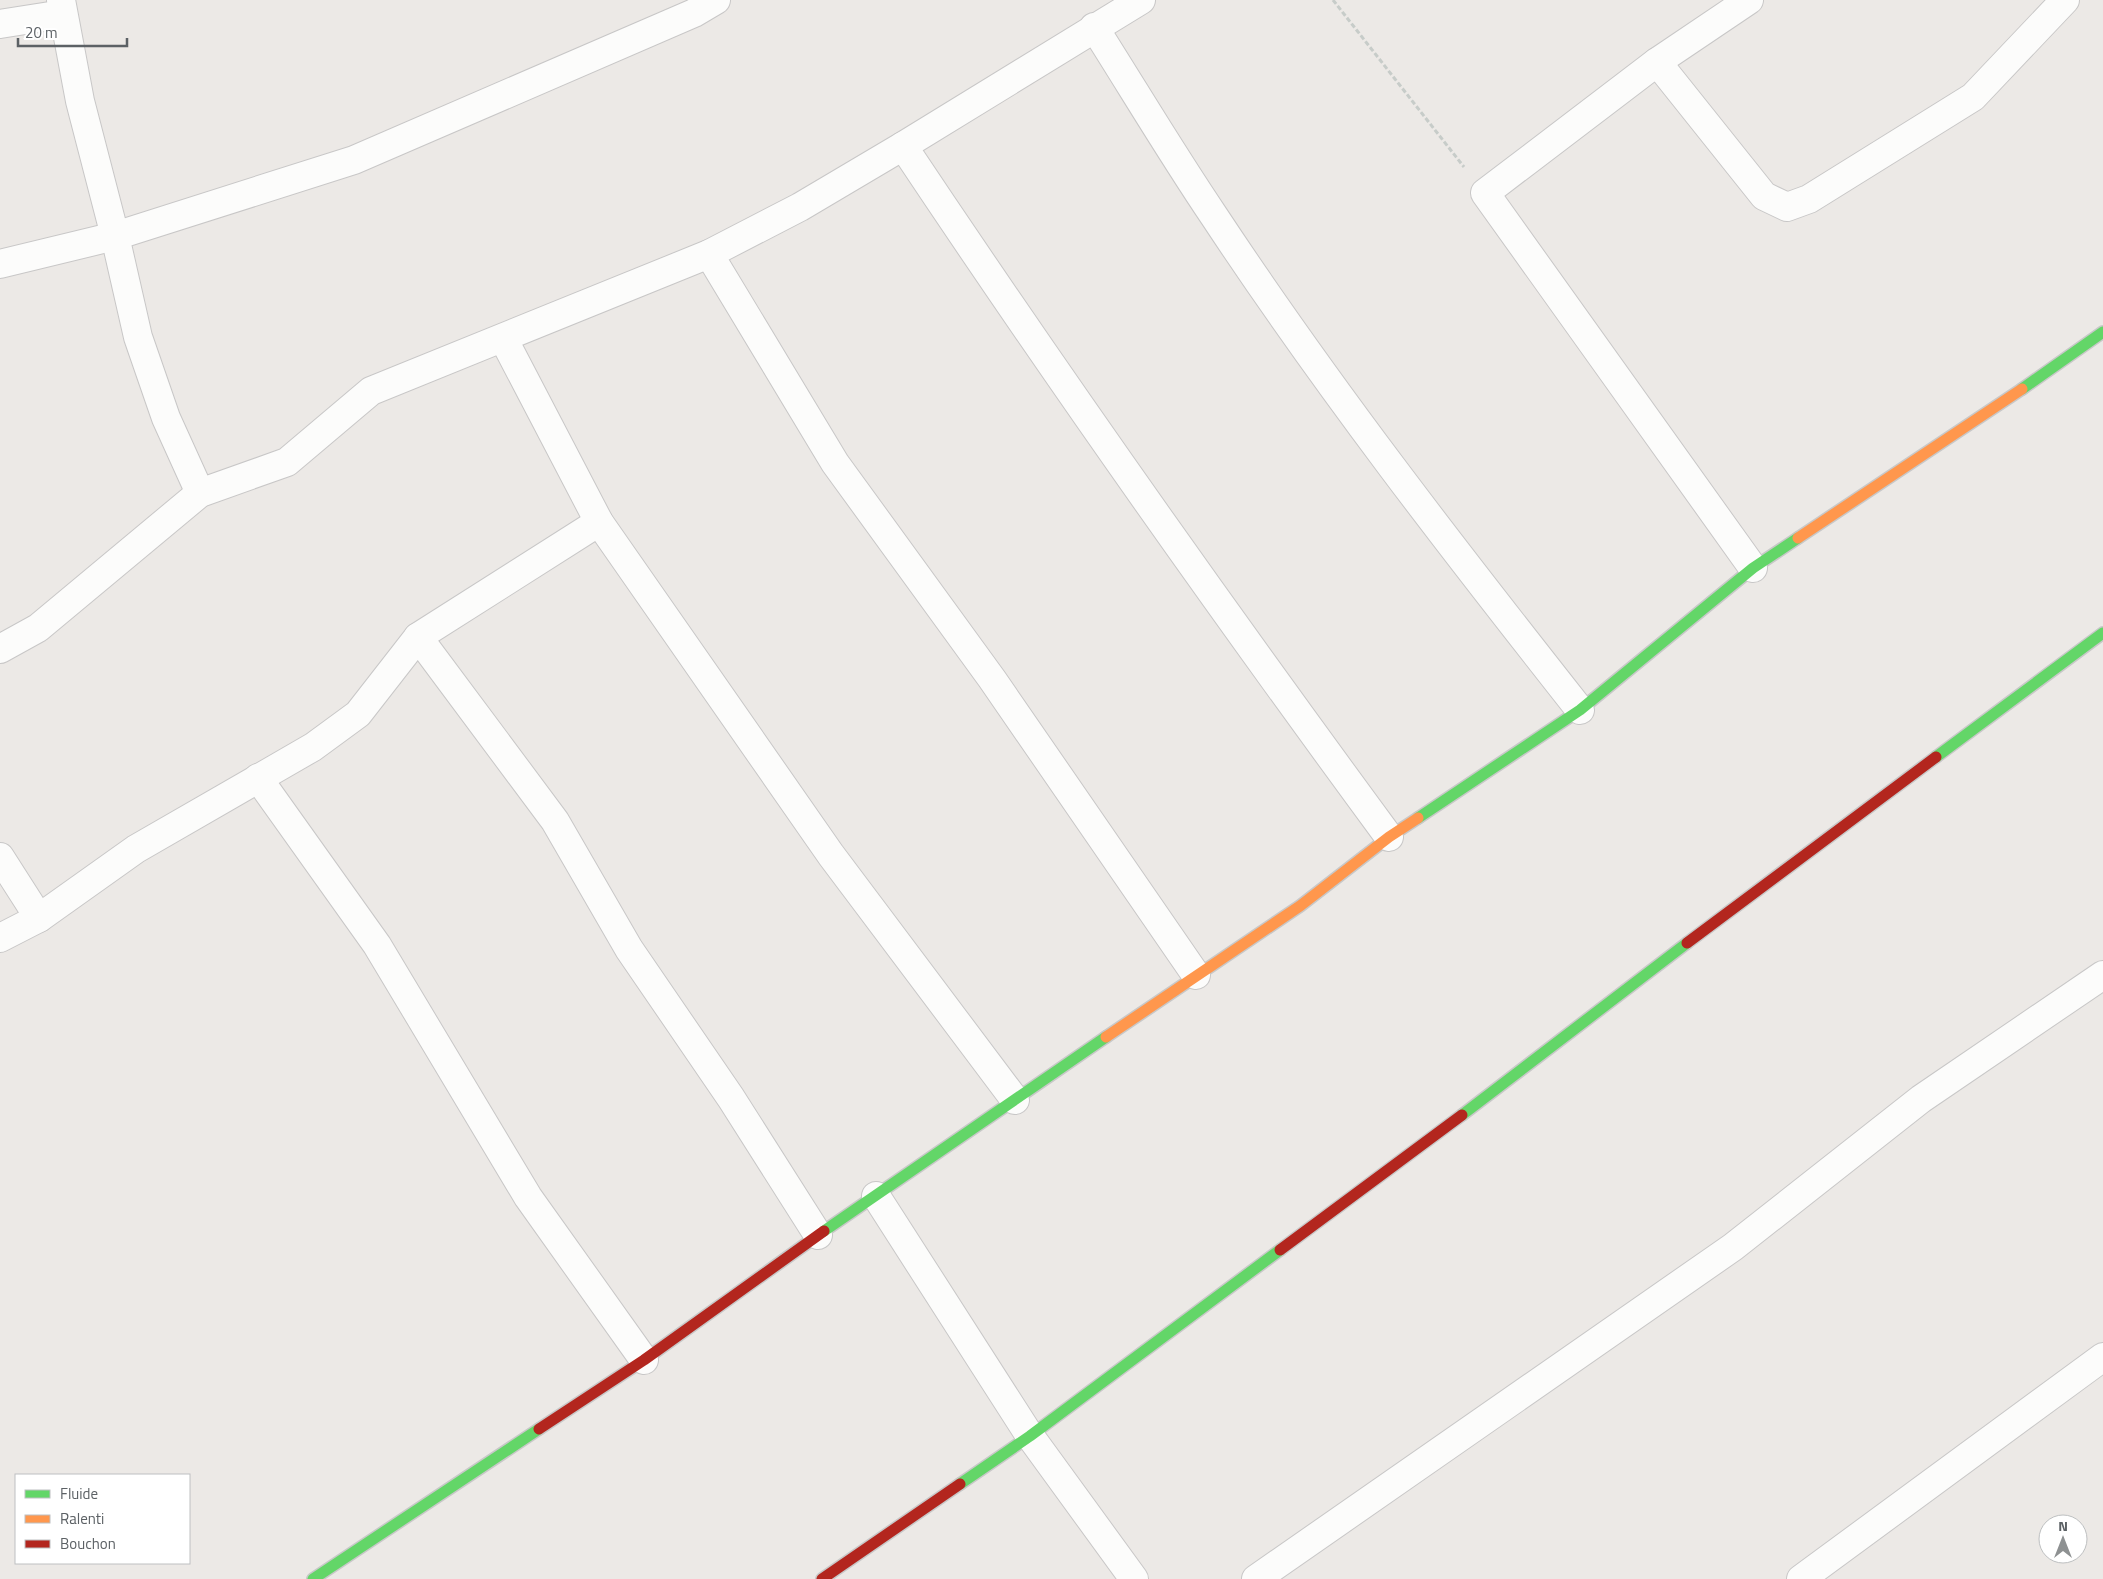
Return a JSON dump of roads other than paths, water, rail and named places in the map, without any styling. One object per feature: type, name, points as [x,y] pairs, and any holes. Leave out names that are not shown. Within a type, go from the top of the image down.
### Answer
[{"type":"street","points":[[0,264],[115,236],[354,160],[694,13],[716,0]]},
{"type":"street","points":[[0,649],[38,628],[200,493],[287,462],[371,391],[709,254],[800,207],[1008,83],[1141,0]]},
{"type":"street","points":[[1748,0],[1657,62],[1485,193],[1753,568]]},
{"type":"street","points":[[1657,62],[1764,196],[1786,207],[1809,199],[1973,97],[2065,0]]},
{"type":"street","points":[[0,24],[62,7],[80,101],[115,236],[138,336],[166,418],[200,493]]},
{"type":"street","points":[[1094,28],[1214,216],[1332,384],[1447,542],[1580,710]]},
{"type":"street","points":[[903,146],[1016,316],[1236,629],[1389,837]]},
{"type":"street","points":[[709,254],[835,463],[992,679],[1196,975]]},
{"type":"street","points":[[313,1579],[644,1360],[818,1235],[1196,975],[1300,906],[1389,837],[1580,710],[1753,568],[2051,370],[2103,332]]},
{"type":"street","points":[[503,338],[599,522],[831,855],[1015,1100]]},
{"type":"street","points":[[0,938],[38,918],[136,849],[313,747],[358,714],[418,636],[514,573],[599,522]]},
{"type":"street","points":[[822,1579],[1030,1436],[1496,1090],[1766,882],[2103,633]]},
{"type":"street","points":[[418,636],[555,821],[630,948],[732,1098],[818,1235]]},
{"type":"street","points":[[258,778],[377,945],[528,1197],[644,1360]]},
{"type":"street","points":[[0,857],[38,918]]},
{"type":"street","points":[[1256,1579],[1733,1247],[1920,1099],[2103,975]]},
{"type":"street","points":[[876,1196],[1030,1436],[1134,1579]]},
{"type":"street","points":[[1801,1579],[2103,1357]]}]
